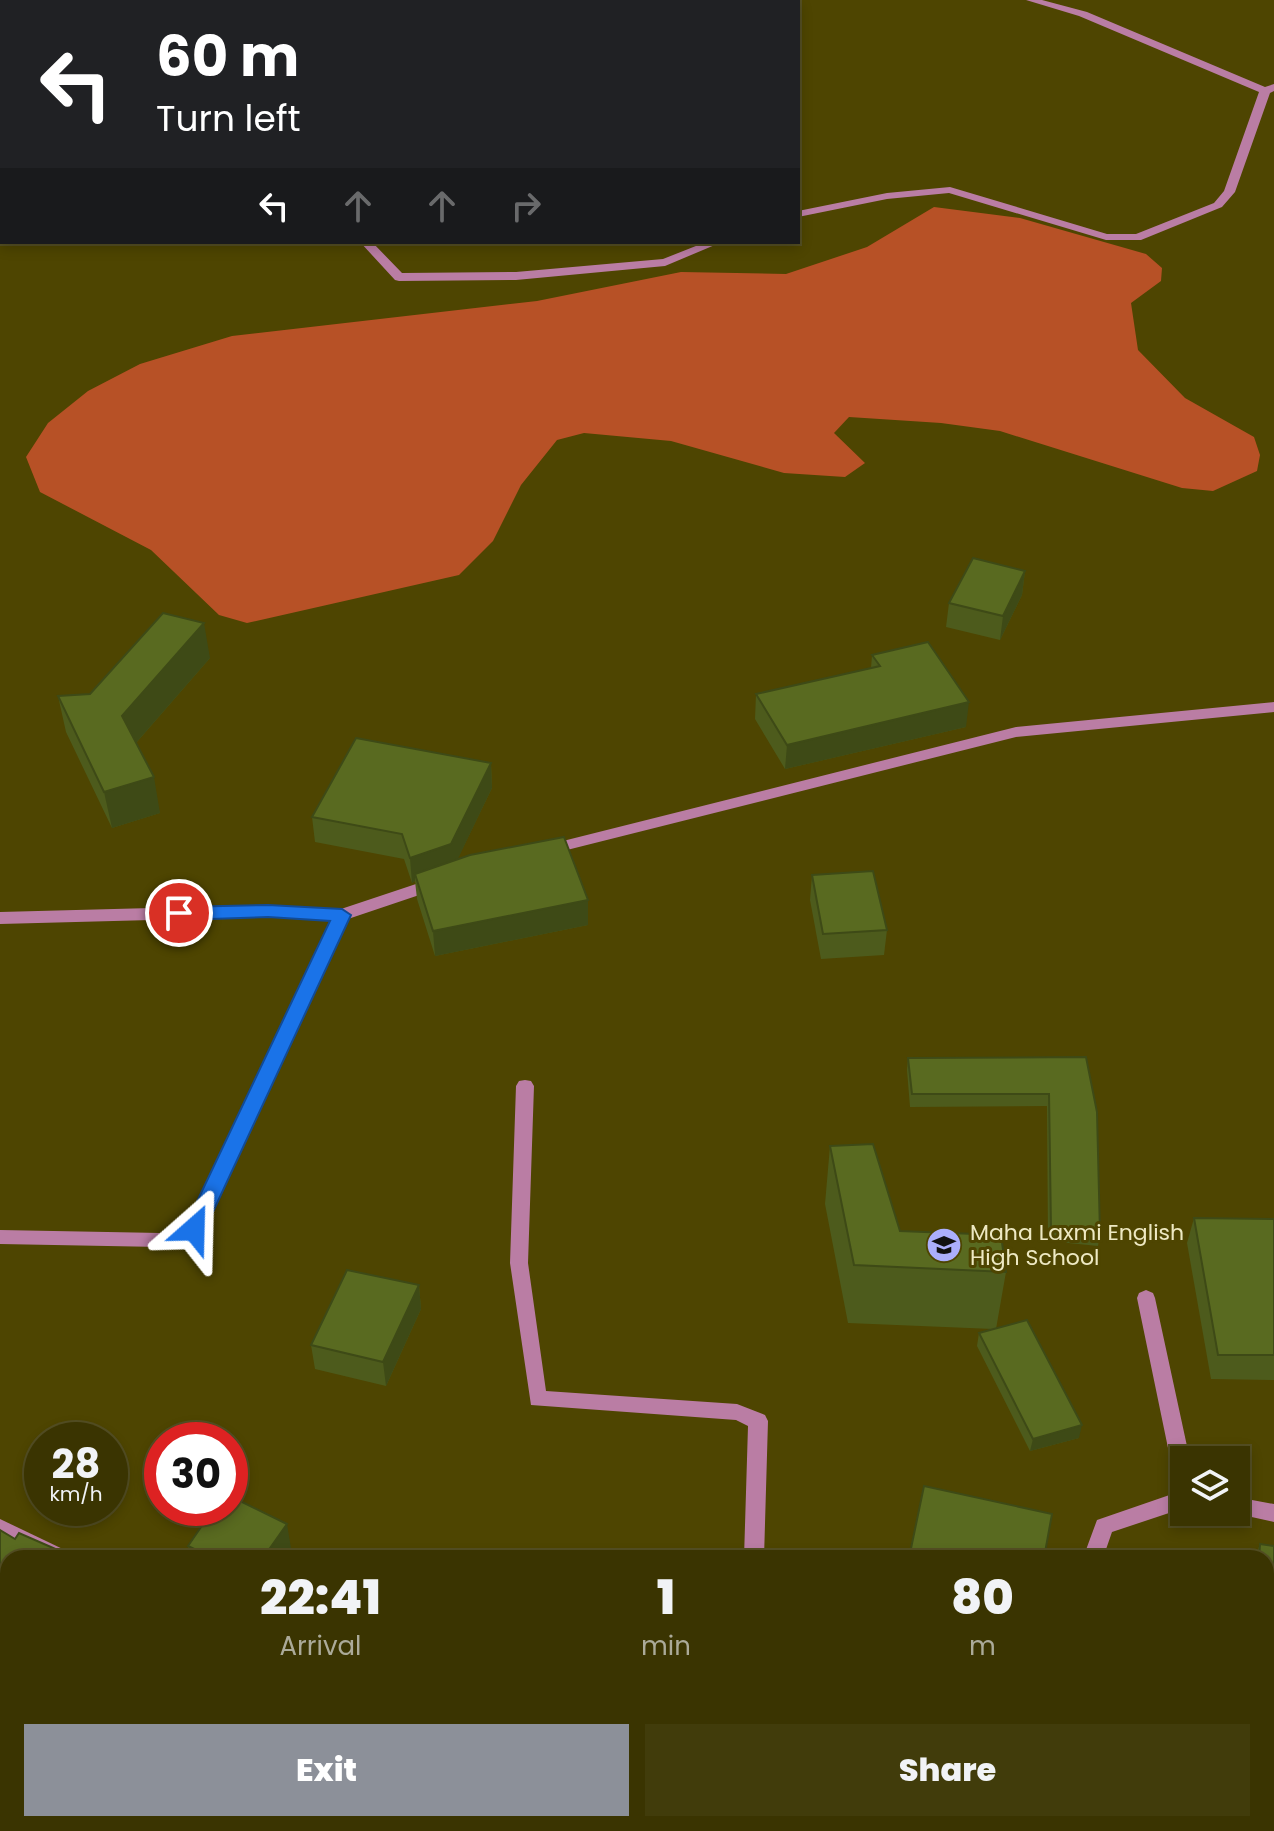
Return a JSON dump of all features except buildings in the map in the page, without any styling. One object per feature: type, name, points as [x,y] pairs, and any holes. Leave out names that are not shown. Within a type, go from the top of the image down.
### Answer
[{"type":"street","points":[[800,214],[887,196],[950,190],[1106,237],[1137,238],[1218,205],[1229,192],[1270,89],[1083,14],[1031,0]]},
{"type":"street","points":[[368,244],[399,277],[516,276],[665,262],[711,244]]},
{"type":"street","points":[[532,854],[1016,732],[1274,707]]},
{"type":"street","points":[[0,918],[268,911],[342,915],[459,876]]},
{"type":"street","points":[[0,1237],[161,1240],[194,1229],[342,915]]},
{"type":"street","points":[[525,1086],[519,1263],[538,1399],[737,1412],[758,1421],[754,1550]]},
{"type":"street","points":[[1146,1298],[1177,1446]]},
{"type":"street","points":[[1096,1550],[1104,1526],[1170,1504]]},
{"type":"street","points":[[1250,1509],[1274,1513]]},
{"type":"street","points":[[0,1528],[45,1550]]},
{"type":"shaded area","points":[[934,207],[1020,218],[1146,254],[1162,268],[1161,281],[1131,303],[1138,350],[1185,398],[1254,437],[1260,455],[1257,471],[1213,491],[1182,488],[1000,431],[941,423],[849,417],[834,433],[865,463],[845,477],[784,473],[671,441],[584,433],[557,440],[521,485],[493,541],[459,575],[247,623],[219,615],[151,550],[40,492],[26,457],[48,423],[88,391],[140,364],[232,336],[537,301],[681,272],[786,274],[867,247]]},
{"type":"place","name":"Maha Laxmi English High School","points":[[944,1245]]},
{"type":"route","points":[[179,913],[268,911],[342,915],[194,1229]]}]
